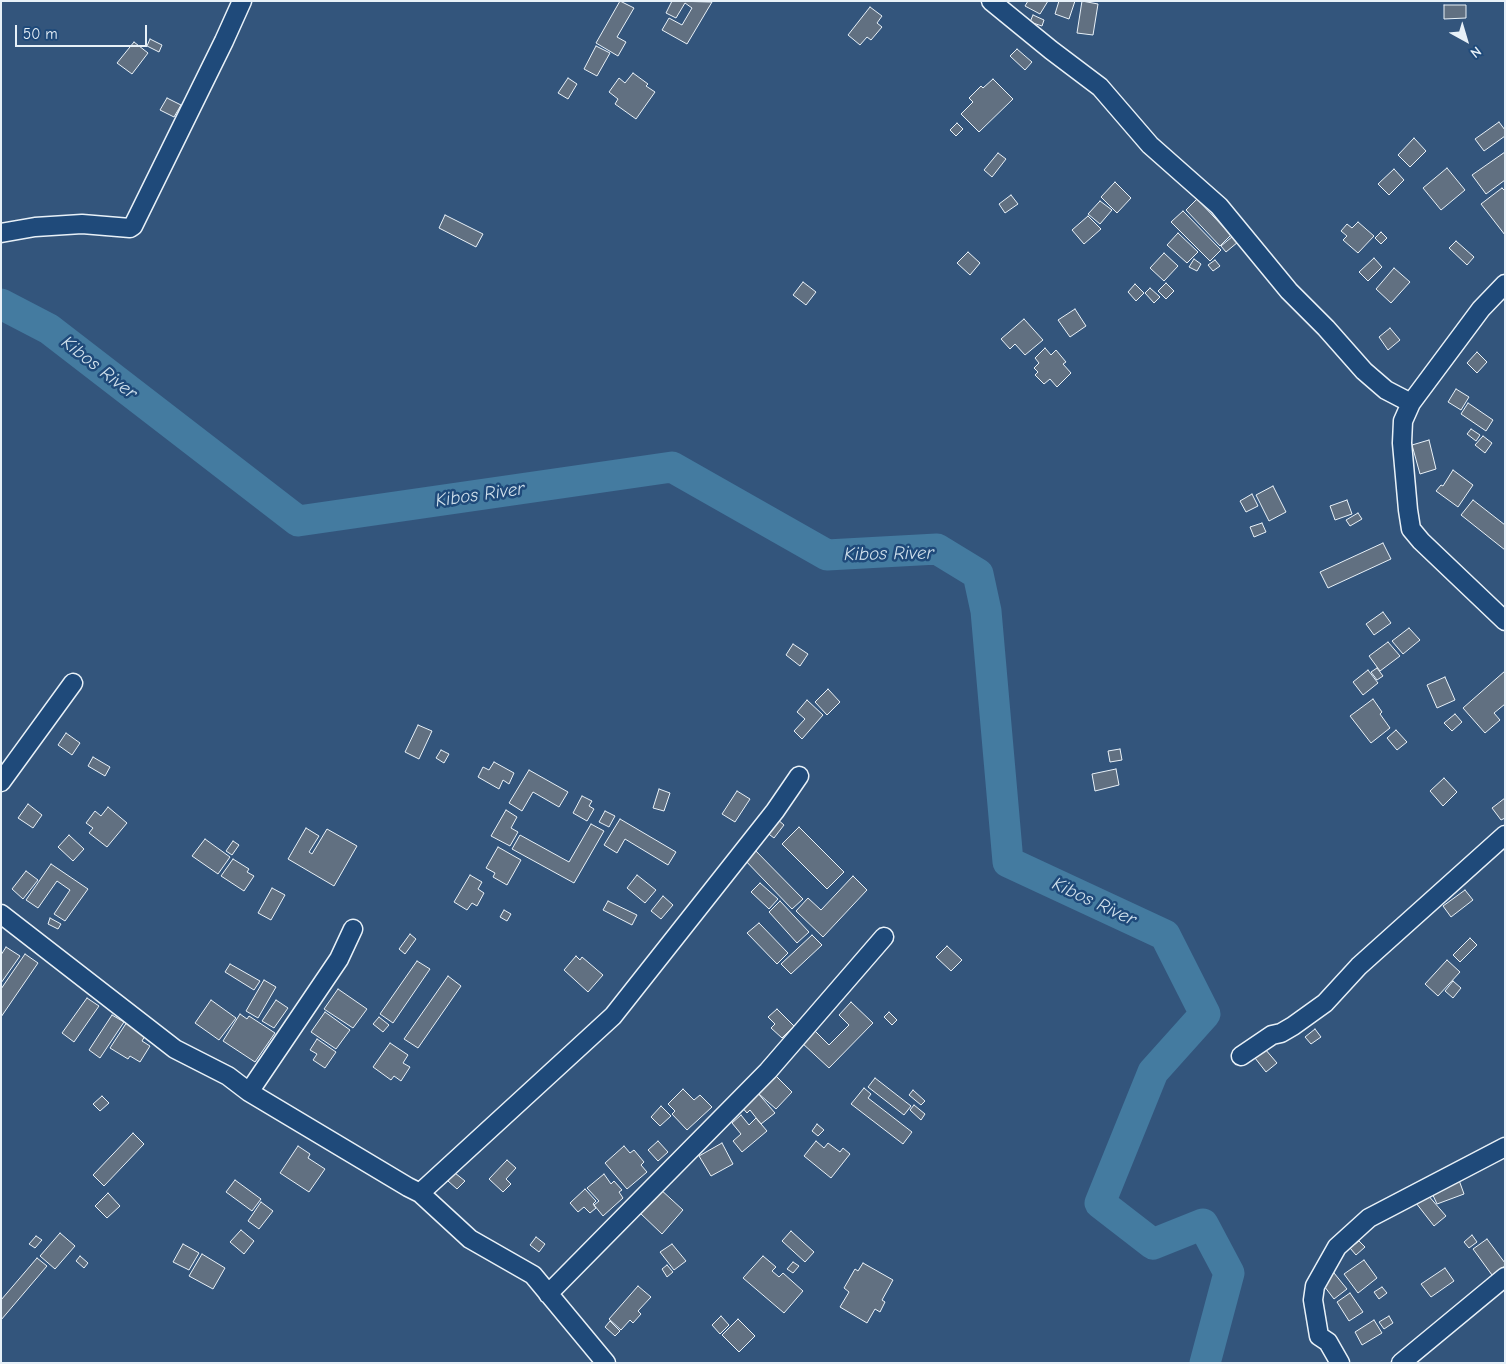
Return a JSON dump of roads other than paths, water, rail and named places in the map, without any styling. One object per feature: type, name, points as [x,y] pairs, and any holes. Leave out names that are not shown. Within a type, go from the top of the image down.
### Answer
[{"type":"street","points":[[1,233],[35,227],[82,224],[130,228],[133,226],[220,50],[242,1]]},
{"type":"street","points":[[990,1],[1050,50],[1100,87],[1150,145],[1219,206],[1289,291],[1326,328],[1364,371],[1386,390],[1410,403]]},
{"type":"street","points":[[1505,284],[1481,309],[1410,403],[1403,421],[1402,443],[1411,529],[1421,541],[1505,621]]},
{"type":"street","points":[[1,782],[73,683]]},
{"type":"street","points":[[420,1192],[613,1016],[775,811],[798,776]]},
{"type":"street","points":[[1241,1056],[1272,1035],[1281,1033],[1293,1026],[1324,1003],[1359,966],[1505,836]]},
{"type":"street","points":[[1,914],[175,1050],[228,1076],[249,1092],[408,1187],[420,1192],[470,1240],[533,1275],[606,1363]]},
{"type":"street","points":[[249,1092],[339,959],[353,929]]},
{"type":"street","points":[[548,1294],[768,1071],[884,937]]},
{"type":"street","points":[[1340,1363],[1328,1342],[1319,1336],[1312,1300],[1315,1286],[1337,1247],[1369,1218],[1505,1147]]},
{"type":"street","points":[[1401,1363],[1505,1277]]},
{"type":"waterway","name":"Kibos River","points":[[1,304],[49,329],[298,521],[672,467],[827,555],[937,549],[978,574],[986,611],[1008,862],[1165,935],[1205,1014],[1153,1072],[1100,1203],[1153,1244],[1203,1224],[1229,1273],[1205,1363]]}]
